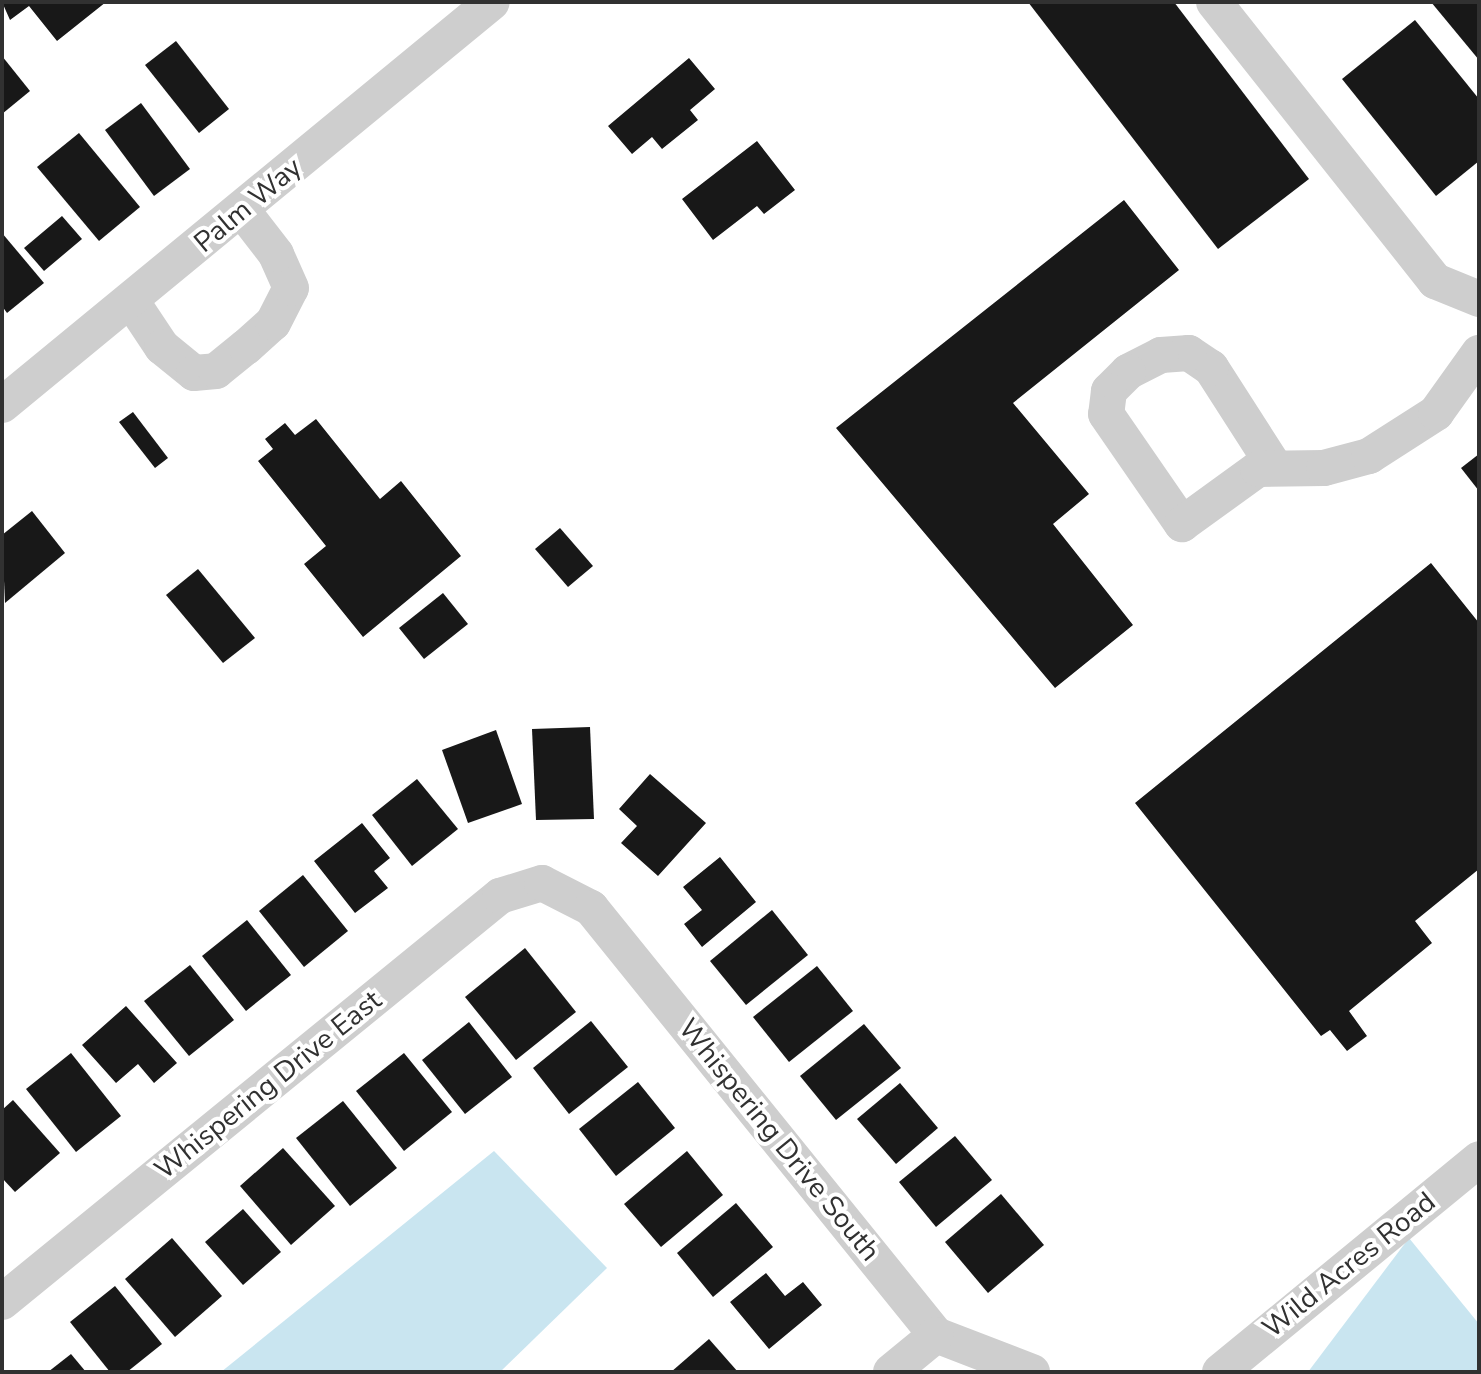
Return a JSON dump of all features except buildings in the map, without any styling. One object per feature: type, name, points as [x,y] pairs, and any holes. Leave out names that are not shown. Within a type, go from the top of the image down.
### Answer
[{"type":"street","name":"Palm Way","points":[[2,405],[132,302],[492,2]]},
{"type":"street","points":[[1214,2],[1435,281],[1479,299]]},
{"type":"street","points":[[132,302],[162,347],[194,373],[216,371],[246,347],[273,323],[291,288],[276,254],[242,210]]},
{"type":"street","points":[[1274,466],[1211,368],[1189,353],[1161,355],[1128,372],[1109,391],[1106,414],[1182,524],[1258,469],[1274,466],[1324,468],[1369,456],[1436,413],[1479,353]]},
{"type":"street","name":"Whispering Drive East","points":[[2,1302],[500,896],[542,883]]},
{"type":"street","name":"Whispering Drive South","points":[[542,883],[591,908],[936,1335],[1032,1372]]},
{"type":"street","name":"Wild Acres Road","points":[[1220,1372],[1479,1159]]},
{"type":"street","points":[[891,1372],[936,1335]]},
{"type":"water","points":[[494,1151],[607,1268],[500,1372],[221,1372]]},
{"type":"water","points":[[1409,1238],[1479,1324],[1479,1372],[1308,1372]]}]
